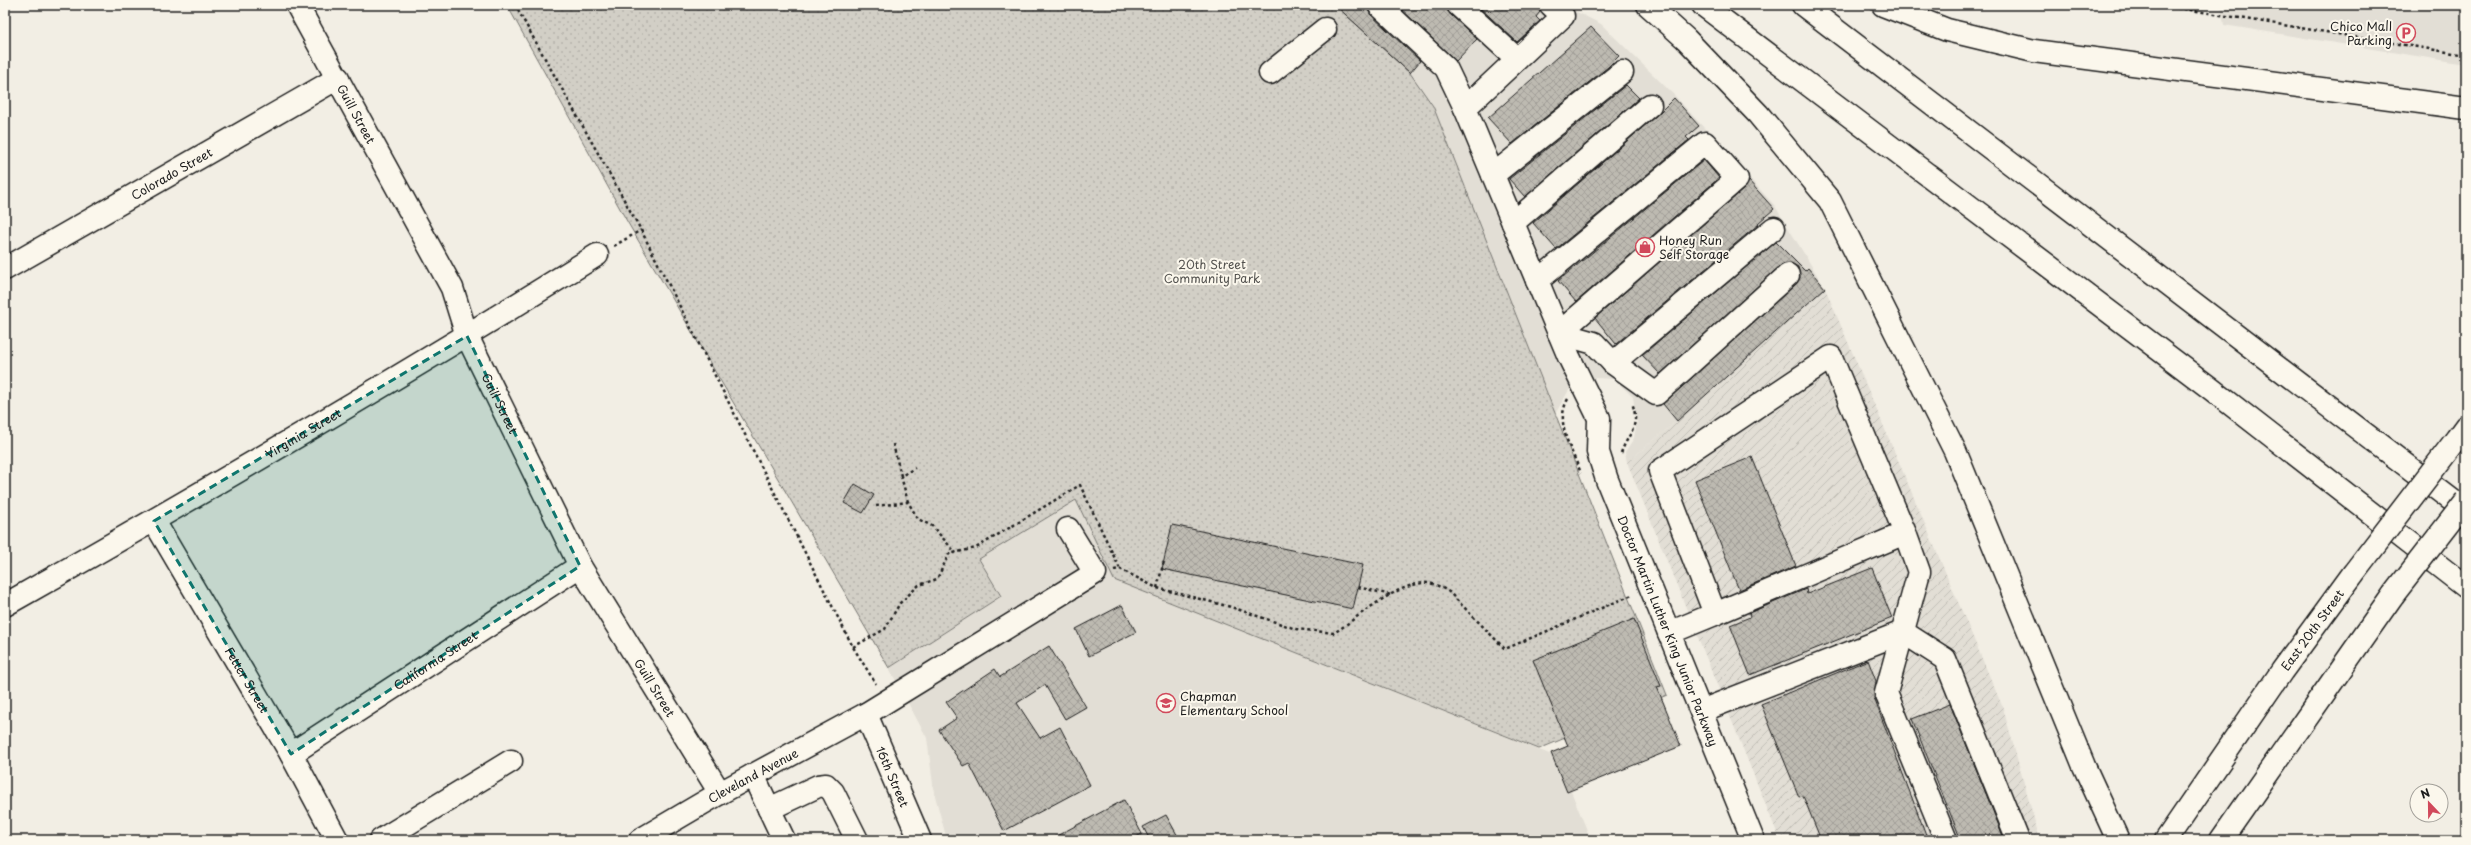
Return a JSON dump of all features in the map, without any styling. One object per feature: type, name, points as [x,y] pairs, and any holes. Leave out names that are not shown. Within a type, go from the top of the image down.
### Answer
[{"type":"main road","name":"Guill Street","points":[[296,5],[338,78],[452,288],[467,336],[580,566],[720,793]]},
{"type":"main road","points":[[1379,5],[1446,68],[1465,108],[1559,333]]},
{"type":"main road","points":[[1458,5],[1518,59]]},
{"type":"main road","points":[[1465,108],[1563,16],[1551,5]]},
{"type":"main road","points":[[1648,5],[1686,39],[1758,114],[1830,201],[1955,451],[2084,766],[2118,840]]},
{"type":"main road","points":[[1703,5],[2210,388],[2466,587]]},
{"type":"main road","points":[[1803,5],[2466,511]]},
{"type":"main road","points":[[1883,5],[1947,30],[2034,51],[2466,108]]},
{"type":"main road","points":[[1270,73],[1325,29]]},
{"type":"main road","points":[[1493,175],[1622,72]]},
{"type":"main road","name":"Colorado Street","points":[[5,269],[338,78]]},
{"type":"main road","points":[[1513,223],[1650,105]]},
{"type":"main road","points":[[1537,281],[1705,144],[1737,179],[1559,333]]},
{"type":"main road","points":[[1613,363],[1774,228]]},
{"type":"main road","name":"Virginia Street","points":[[5,605],[154,521],[467,336],[597,255]]},
{"type":"main road","points":[[1559,333],[1594,343],[1613,363],[1656,394],[1788,275]]},
{"type":"main road","name":"Doctor Martin Luther King Junior Parkway","points":[[1559,333],[1599,418],[1598,435],[1602,467],[1753,840]]},
{"type":"main road","points":[[1715,614],[1660,471],[1831,357],[1905,533],[1919,572],[1886,693],[1946,840]]},
{"type":"main road","name":"East 20th Street","points":[[2166,840],[2282,671],[2353,574],[2460,434]]},
{"type":"main road","points":[[2221,840],[2393,595],[2466,501]]},
{"type":"main road","name":"Fetter Street","points":[[154,521],[291,754],[337,840]]},
{"type":"main road","name":"Cleveland Avenue","points":[[640,840],[720,793],[866,714],[1095,573],[1068,529]]},
{"type":"main road","points":[[1669,633],[1905,533]]},
{"type":"main road","name":"California Street","points":[[291,754],[580,566]]},
{"type":"main road","points":[[1701,712],[1903,632]]},
{"type":"main road","points":[[1903,632],[1945,660],[2018,840]]},
{"type":"main road","name":"16th Street","points":[[866,714],[920,840]]},
{"type":"main road","points":[[381,840],[511,761]]},
{"type":"main road","points":[[753,775],[784,840]]},
{"type":"main road","points":[[769,809],[818,786],[826,785],[833,792],[857,840]]},
{"type":"path","points":[[515,5],[641,230],[853,647],[886,701]]},
{"type":"path","points":[[2160,5],[2466,55]]},
{"type":"path","points":[[2182,5],[2198,5]]},
{"type":"path","points":[[597,255],[641,230]]},
{"type":"path","points":[[893,444],[908,502],[918,519],[932,526],[956,552]]},
{"type":"path","points":[[901,476],[915,468]]},
{"type":"path","points":[[853,647],[885,629],[900,603],[919,585],[937,579],[949,554],[976,548],[1080,485],[1120,569],[1157,588],[1231,607],[1296,629],[1334,633],[1392,595],[1424,583],[1438,586],[1449,592],[1505,650],[1631,596]]},
{"type":"path","points":[[876,506],[908,502]]},
{"type":"path","points":[[1157,588],[1164,561]]},
{"type":"path","points":[[1358,587],[1392,595]]},
{"type":"highlighted area","points":[[467,336],[580,566],[291,754],[154,521]]},
{"type":"shaded area","name":"Honey Run Self Storage","points":[[1335,5],[1563,5],[1601,24],[1675,96],[1775,206],[1825,288],[1677,421],[1627,462],[1625,452],[1634,438],[1637,422],[1633,397],[1614,379],[1595,378],[1569,390],[1555,414],[1433,106],[1410,73]]},
{"type":"shaded area","name":"Chico Mall Parking","points":[[2221,5],[2466,5],[2466,64],[2224,25]]},
{"type":"shaded area","points":[[1825,288],[2003,708],[2040,840],[1780,840],[1627,462],[1677,421]]},
{"type":"shaded area","name":"Chapman Elementary School","points":[[1076,500],[1115,580],[1557,757],[1591,840],[947,840],[934,792],[927,738],[889,668],[1001,596],[979,559]]},
{"type":"green space","name":"20th Street Community Park","points":[[507,5],[1335,5],[1410,73],[1433,106],[1667,695],[1539,749],[1114,580],[1076,500],[979,559],[1001,596],[889,668],[628,223]]},
{"type":"building","points":[[1335,5],[1367,5],[1370,14],[1420,61],[1410,73]]},
{"type":"building","points":[[1397,5],[1446,5],[1450,14],[1477,39],[1456,61]]},
{"type":"building","points":[[1477,5],[1533,5],[1540,12],[1536,17],[1540,21],[1517,42]]},
{"type":"building","points":[[1591,27],[1619,56],[1608,67],[1512,144],[1488,118]]},
{"type":"building","points":[[1626,85],[1639,98],[1525,197],[1509,179]]},
{"type":"building","points":[[1674,98],[1699,126],[1686,137],[1689,140],[1556,249],[1533,223],[1658,114]]},
{"type":"building","points":[[1704,160],[1719,178],[1576,302],[1558,281]]},
{"type":"building","points":[[1749,181],[1774,209],[1758,223],[1759,224],[1616,344],[1595,318],[1745,188]]},
{"type":"building","points":[[1776,242],[1805,271],[1808,268],[1825,288],[1677,421],[1663,404],[1796,284],[1800,278],[1798,267],[1791,263],[1780,266],[1660,374],[1642,355]]},
{"type":"building","points":[[1752,457],[1796,566],[1739,590],[1695,480]]},
{"type":"building","points":[[855,484],[874,495],[863,513],[844,503]]},
{"type":"building","points":[[1172,525],[1363,565],[1353,609],[1162,569]]},
{"type":"building","points":[[1872,568],[1892,618],[1750,675],[1730,625],[1750,617],[1749,613],[1806,589],[1807,594]]},
{"type":"building","points":[[1122,605],[1136,632],[1089,656],[1076,629]]},
{"type":"building","points":[[1634,619],[1661,686],[1657,687],[1681,746],[1567,792],[1551,753],[1568,746],[1533,660]]},
{"type":"building","points":[[1049,646],[1086,707],[1065,719],[1045,685],[1017,703],[1040,738],[1060,727],[1090,785],[1004,831],[969,763],[963,766],[939,730],[957,718],[946,702],[995,669],[1000,677]]},
{"type":"building","points":[[1868,660],[1876,681],[1874,698],[1928,840],[1821,840],[1803,796],[1799,797],[1761,704]]},
{"type":"building","points":[[1950,704],[2003,836],[1993,840],[1961,840],[1912,719]]},
{"type":"building","points":[[1124,800],[1142,834],[1130,840],[1049,840]]},
{"type":"building","points":[[1166,815],[1180,840],[1150,840],[1143,827]]},
{"type":"place","name":"Chico Mall Parking","points":[[2406,33]]},
{"type":"place","name":"Honey Run Self Storage","points":[[1645,247]]},
{"type":"place","name":"Chapman Elementary School","points":[[1166,703]]}]
